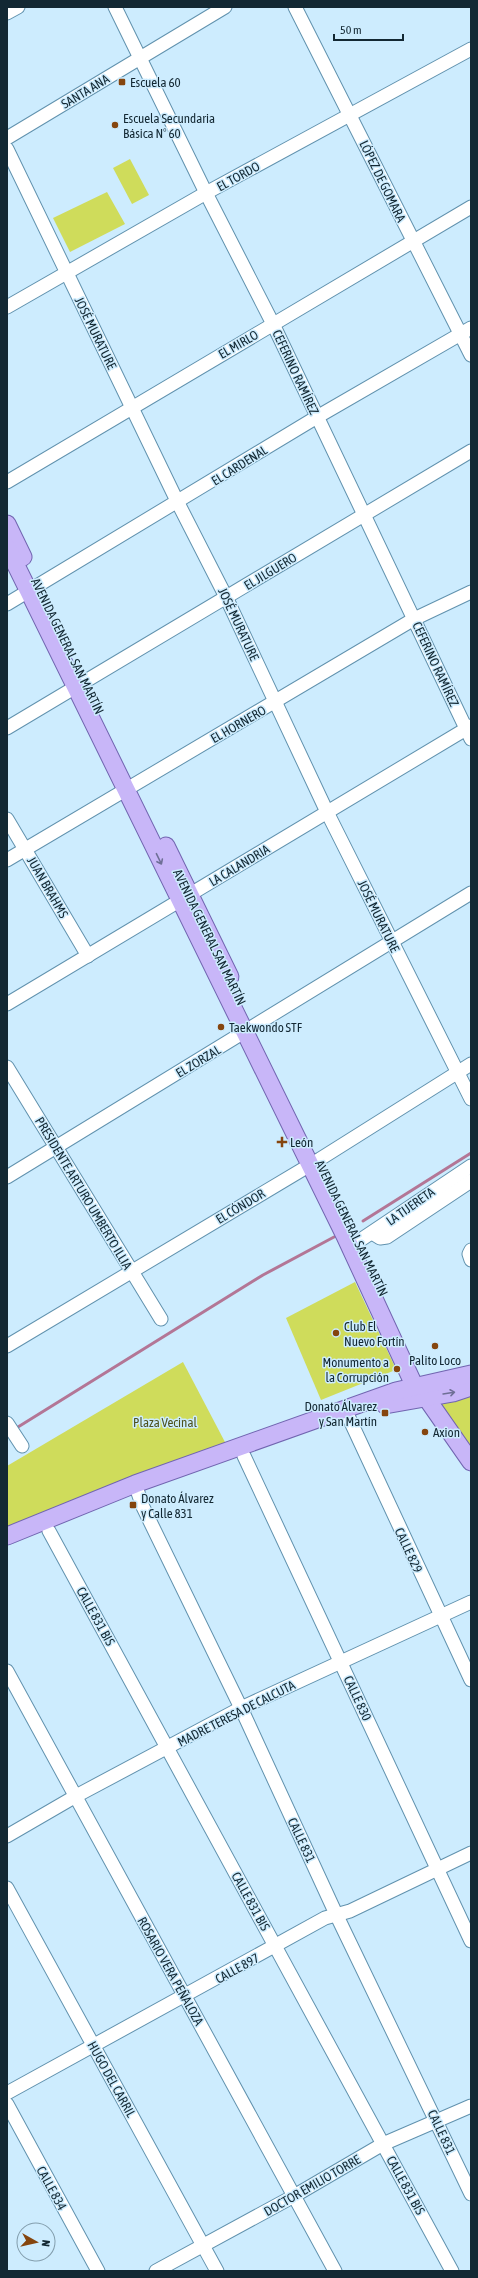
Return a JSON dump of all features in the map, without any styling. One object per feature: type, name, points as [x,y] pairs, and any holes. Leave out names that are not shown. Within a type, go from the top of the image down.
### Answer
[{"type":"main road","name":"AVENIDA GENERAL SAN MARTÍN","points":[[7,524],[33,589]]},
{"type":"main road","name":"AVENIDA GENERAL SAN MARTÍN","points":[[7,547],[33,589],[81,684],[314,1162],[360,1240],[422,1388],[471,1462]]},
{"type":"main road","points":[[7,1536],[422,1388],[470,1382]]},
{"type":"main road","points":[[7,1548],[49,1531],[137,1489],[244,1456],[382,1406],[422,1388]]},
{"type":"street","points":[[7,13],[18,7]]},
{"type":"street","name":"CEFERINO RAMÍREZ","points":[[115,7],[206,193],[273,324],[469,731]]},
{"type":"street","name":"SANTA ANA","points":[[7,138],[225,7]]},
{"type":"street","name":"LÓPEZ DE GOMARA","points":[[296,7],[413,241],[466,331],[471,355]]},
{"type":"street","name":"EL TORDO","points":[[7,307],[206,193],[350,113],[471,49]]},
{"type":"street","name":"JOSÉ MURATURE","points":[[7,149],[66,273],[226,597],[328,812],[471,1099]]},
{"type":"street","name":"EL MIRLO","points":[[7,482],[132,406],[471,207]]},
{"type":"street","name":"EL CARDENAL","points":[[7,604],[317,417],[466,331]]},
{"type":"street","name":"EL JILGUERO","points":[[7,728],[364,513],[471,451]]},
{"type":"street","name":"EL HORNERO","points":[[7,860],[414,619],[471,592]]},
{"type":"street","name":"LA CALANDRIA","points":[[7,1004],[328,812],[469,731]]},
{"type":"street","name":"JUAN BRAHMS","points":[[7,819],[88,956]]},
{"type":"street","name":"EL ZORZAL","points":[[7,1177],[392,943],[471,893]]},
{"type":"street","name":"EL CÓNDOR","points":[[7,1346],[314,1162],[471,1064]]},
{"type":"street","name":"PRESIDENTE ARTURO UMBERTO ILLIA","points":[[7,1067],[161,1319]]},
{"type":"street","name":"LA TIJERETA","points":[[360,1240],[471,1166]]},
{"type":"street","points":[[360,1240],[388,1237],[471,1181]]},
{"type":"street","points":[[432,1191],[444,1198]]},
{"type":"street","name":"CALLE 829","points":[[349,1418],[471,1680]]},
{"type":"street","points":[[7,1423],[22,1446]]},
{"type":"street","name":"CALLE 830","points":[[244,1456],[342,1662],[471,1941]]},
{"type":"street","name":"CALLE 831","points":[[137,1489],[241,1708],[336,1914],[471,2194]]},
{"type":"street","name":"CALLE 831 BIS","points":[[49,1531],[452,2271]]},
{"type":"street","name":"MADRE TERESA DE CALCUTA","points":[[7,1836],[76,1796],[241,1708],[471,1602]]},
{"type":"street","name":"ROSARIO VERA PEÑALOZA","points":[[7,1671],[335,2271]]},
{"type":"street","name":"CALLE 897","points":[[7,2093],[185,1997],[325,1918],[350,1911],[471,1854]]},
{"type":"street","name":"HUGO DEL CARRIL","points":[[7,1888],[217,2271]]},
{"type":"street","name":"CALLE 834","points":[[7,2104],[98,2271]]},
{"type":"street","name":"DOCTOR EMILIO TORRE","points":[[156,2271],[294,2196],[383,2144],[471,2106]]},
{"type":"green space","points":[[130,159],[149,195],[132,204],[113,168]]},
{"type":"green space","points":[[107,192],[125,224],[70,252],[53,218]]},
{"type":"green space","name":"Club El Nuevo Fortín","points":[[355,1282],[395,1367],[393,1371],[321,1400],[286,1318]]},
{"type":"green space","name":"Plaza Vecinal","points":[[183,1362],[226,1444],[7,1527],[7,1466]]},
{"type":"green space","points":[[471,1397],[471,1448],[439,1401]]},
{"type":"waterway","points":[[363,1221],[471,1153]]},
{"type":"waterway","points":[[18,1427],[263,1275],[334,1237]]},
{"type":"place","name":"Escuela 60","points":[[122,82]]},
{"type":"place","name":"Escuela Secundaria Básica Nº 60","points":[[115,125]]},
{"type":"place","name":"Taekwondo STF","points":[[221,1027]]},
{"type":"place","name":"León","points":[[282,1142]]},
{"type":"place","name":"Club El Nuevo Fortín","points":[[336,1333]]},
{"type":"place","name":"Palito Loco","points":[[435,1346]]},
{"type":"place","name":"Monumento a la Corrupción","points":[[397,1369]]},
{"type":"place","name":"Donato Álvarez y San Martín","points":[[385,1413]]},
{"type":"place","name":"Axion","points":[[425,1432]]},
{"type":"place","name":"Donato Álvarez y Calle 831","points":[[133,1505]]}]
